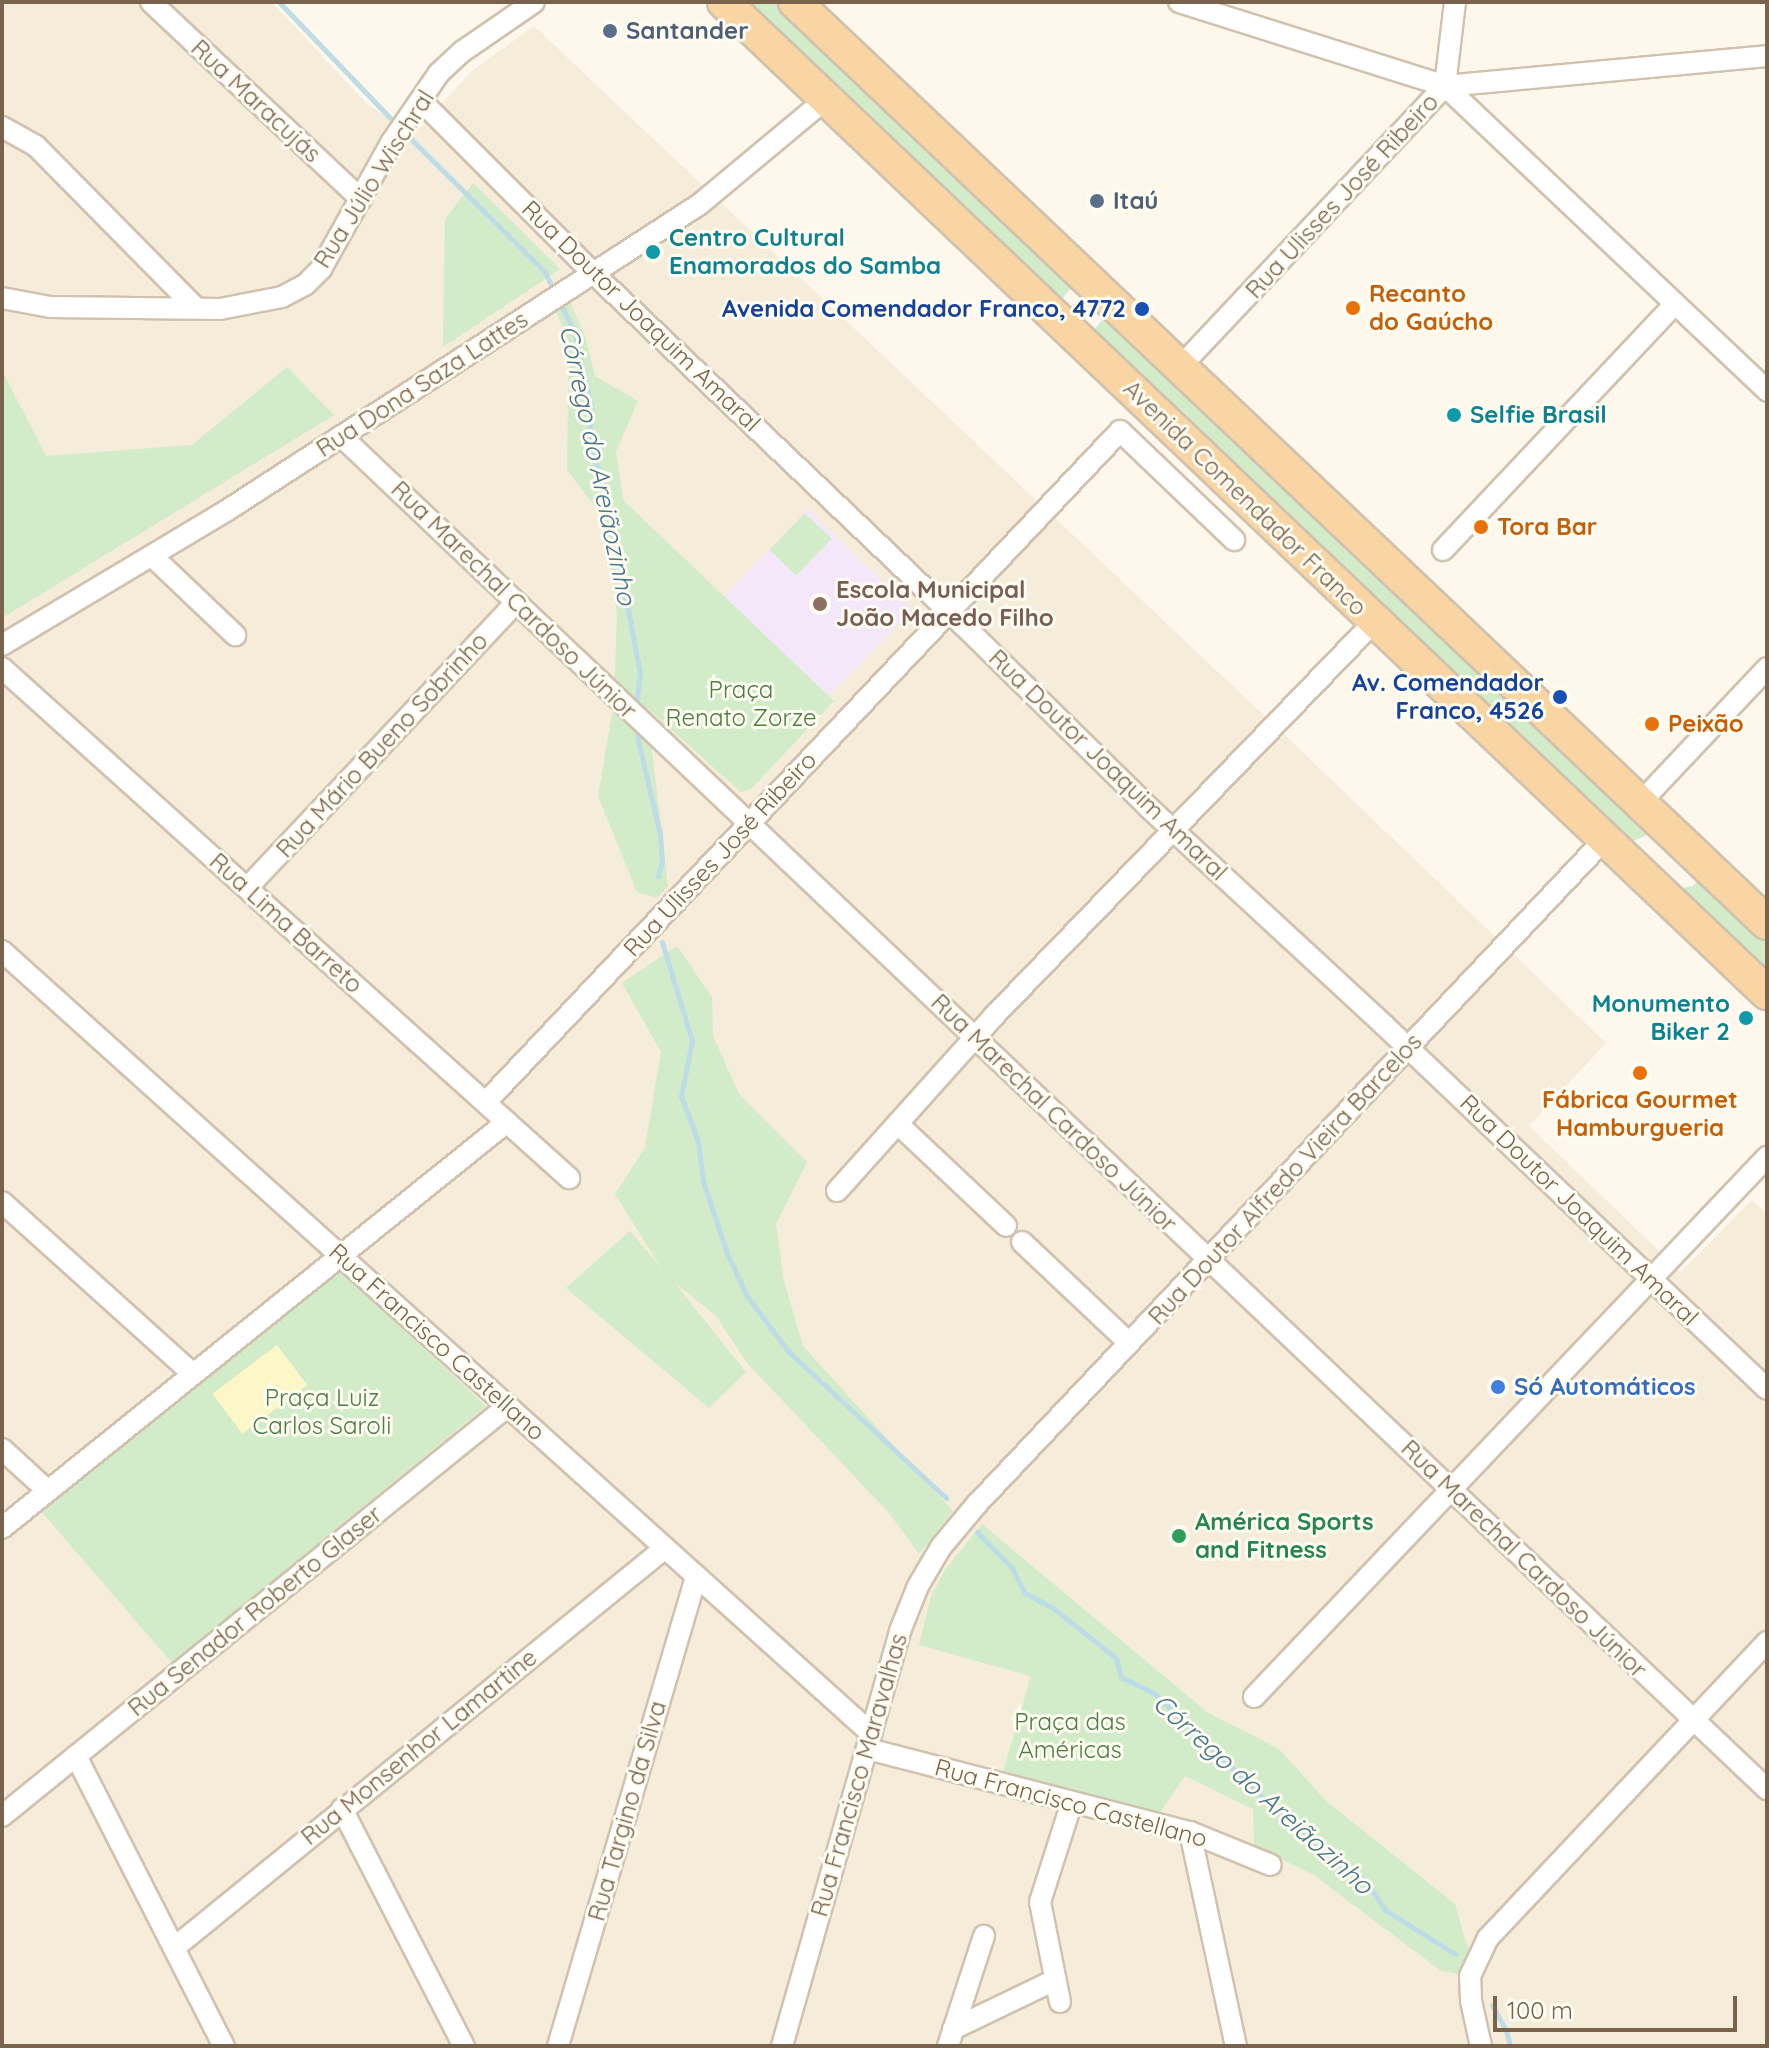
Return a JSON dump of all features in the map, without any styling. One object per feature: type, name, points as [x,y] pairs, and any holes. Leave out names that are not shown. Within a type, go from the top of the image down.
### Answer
[{"type":"highway","name":"Avenida Comendador Franco","points":[[724,2],[1767,993]]},
{"type":"highway","name":"Avenida Comendador Franco","points":[[795,2],[1767,923]]},
{"type":"highway","points":[[1080,340],[1090,319],[1100,313],[1125,315]]},
{"type":"highway","points":[[1645,877],[1669,879],[1679,872],[1686,862],[1680,841]]},
{"type":"street","name":"Rua Maracujás","points":[[151,2],[361,199]]},
{"type":"street","name":"Rua Júlio Wischral","points":[[2,298],[50,307],[196,308],[259,303],[305,285],[321,269],[391,143],[439,73],[534,2]]},
{"type":"street","points":[[1179,2],[1445,86],[1767,56]]},
{"type":"street","name":"Rua Ulisses José Ribeiro","points":[[1180,367],[1445,86],[1455,2]]},
{"type":"street","points":[[1445,86],[1767,391]]},
{"type":"street","name":"Rua Dona Saza Lattes","points":[[2,645],[152,556],[700,204],[826,99]]},
{"type":"street","name":"Rua Doutor Joaquim Amaral","points":[[416,108],[949,612],[1173,830],[1767,1389]]},
{"type":"street","points":[[2,127],[36,146],[196,308]]},
{"type":"street","points":[[1443,550],[1675,304]]},
{"type":"street","name":"Rua Ulisses José Ribeiro","points":[[486,1102],[1120,431],[1234,540]]},
{"type":"street","name":"Rua Marechal Cardoso Júnior","points":[[341,436],[1767,1789]]},
{"type":"street","points":[[152,556],[235,635]]},
{"type":"street","name":"Rua Mário Bueno Sobrinho","points":[[247,888],[516,603]]},
{"type":"street","points":[[837,1191],[974,1038],[1375,621]]},
{"type":"street","name":"Rua Lima Barreto","points":[[2,668],[569,1178]]},
{"type":"street","points":[[1640,803],[1767,668]]},
{"type":"street","name":"Rua Doutor Alfredo Vieira Barcelos","points":[[964,1518],[1605,839]]},
{"type":"street","name":"Rua Francisco Castellano","points":[[3,955],[696,1576],[870,1742],[1072,1802],[1190,1832],[1271,1865]]},
{"type":"street","points":[[2,1528],[507,1122]]},
{"type":"street","points":[[899,1125],[1006,1226]]},
{"type":"street","points":[[1254,1697],[1767,1157]]},
{"type":"street","points":[[2,1202],[193,1374]]},
{"type":"street","points":[[1022,1242],[1129,1343]]},
{"type":"street","name":"Rua Senador Roberto Glaser","points":[[2,1816],[508,1406]]},
{"type":"street","points":[[2,1449],[48,1491]]},
{"type":"street","name":"Rua Francisco Maravalhas","points":[[782,2046],[908,1607],[929,1564],[964,1518]]},
{"type":"street","name":"Rua Monsenhor Lamartine","points":[[174,1948],[665,1548]]},
{"type":"street","name":"Rua Targino da Silva","points":[[558,2046],[696,1576]]},
{"type":"street","points":[[1481,2046],[1471,2001],[1470,1976],[1481,1950],[1498,1926],[1767,1642]]},
{"type":"street","points":[[76,1756],[224,2046]]},
{"type":"street","points":[[1060,2002],[1040,1896],[1072,1802]]},
{"type":"street","points":[[342,1809],[464,2046]]},
{"type":"street","points":[[1190,1832],[1236,2046]]},
{"type":"street","points":[[951,2038],[984,1936]]},
{"type":"street","points":[[951,2038],[1055,1980]]},
{"type":"shaded area","points":[[2,2],[272,2],[365,102],[413,135],[472,71],[534,26],[1288,738],[1606,1043],[1529,1126],[1681,1272],[1752,1200],[1767,1214],[1767,2046],[2,2046]]},
{"type":"shaded area","name":"Escola Municipal João Macedo Filho","points":[[808,509],[912,610],[828,697],[723,597]]},
{"type":"green space","points":[[740,2],[782,2],[1078,288],[1069,290],[1058,304]]},
{"type":"green space","points":[[473,183],[560,269],[443,347],[445,219]]},
{"type":"green space","name":"Praça Renato Zorze","points":[[569,300],[585,336],[595,376],[638,401],[616,452],[623,500],[834,701],[751,789],[741,792],[647,708],[668,886],[657,898],[637,892],[598,796],[614,702],[617,614],[603,517],[567,470],[569,343],[555,309]]},
{"type":"green space","points":[[1110,319],[1653,829],[1650,834],[1633,841],[1511,724],[1437,663],[1091,334],[1101,321]]},
{"type":"green space","points":[[287,367],[334,415],[2,618],[2,370],[46,456],[192,445]]},
{"type":"green space","points":[[805,513],[832,539],[796,575],[770,550]]},
{"type":"green space","points":[[1700,877],[1767,940],[1767,976],[1676,889],[1693,886]]},
{"type":"green space","points":[[677,946],[712,997],[713,1036],[739,1094],[807,1162],[776,1224],[784,1281],[803,1346],[953,1511],[919,1554],[890,1514],[748,1364],[716,1316],[673,1281],[746,1372],[709,1408],[566,1288],[630,1231],[662,1269],[615,1194],[645,1148],[661,1052],[622,983]]},
{"type":"green space","name":"Praça Luiz Carlos Saroli","points":[[340,1265],[389,1309],[385,1313],[486,1406],[172,1663],[42,1512]]},
{"type":"green space","name":"Praça das Américas","points":[[982,1524],[1207,1712],[1279,1749],[1326,1801],[1455,1904],[1468,1949],[1460,1974],[1441,1971],[1314,1875],[1254,1846],[1253,1809],[1185,1776],[1159,1814],[1003,1772],[1031,1676],[919,1645],[931,1596],[945,1570]]},
{"type":"sand","points":[[277,1345],[307,1385],[242,1434],[212,1394]]},
{"type":"waterway","name":"Córrego do Areiãozinho","points":[[279,2],[397,125]]},
{"type":"waterway","name":"Córrego do Areiãozinho","points":[[404,132],[545,272],[555,293]]},
{"type":"waterway","name":"Córrego do Areiãozinho","points":[[560,302],[575,334],[591,406],[589,446],[604,483],[640,673],[636,705]]},
{"type":"waterway","name":"Córrego do Areiãozinho","points":[[637,736],[660,834],[662,861],[658,876]]},
{"type":"waterway","name":"Córrego do Areiãozinho","points":[[662,942],[692,1041],[681,1096],[698,1141],[703,1181],[727,1253],[747,1296],[788,1351],[946,1498]]},
{"type":"waterway","name":"Córrego do Areiãozinho","points":[[977,1532],[1012,1568],[1025,1593],[1053,1608],[1116,1658],[1121,1677],[1154,1693],[1322,1854],[1365,1880],[1385,1910],[1455,1954]]},
{"type":"waterway","name":"Córrego do Areiãozinho","points":[[1492,2005],[1506,2030],[1510,2046]]},
{"type":"place","name":"Santander","points":[[610,31]]},
{"type":"place","name":"Itaú","points":[[1097,201]]},
{"type":"place","name":"Centro Cultural Enamorados do Samba","points":[[653,252]]},
{"type":"place","name":"Recanto do Gaúcho","points":[[1353,308]]},
{"type":"place","name":"Avenida Comendador Franco, 4772","points":[[1142,309]]},
{"type":"place","name":"Selfie Brasil","points":[[1454,415]]},
{"type":"place","name":"Tora Bar","points":[[1481,527]]},
{"type":"place","name":"Escola Municipal João Macedo Filho","points":[[820,604]]},
{"type":"place","name":"Av. Comendador Franco, 4526","points":[[1560,697]]},
{"type":"place","name":"Peixão","points":[[1652,724]]},
{"type":"place","name":"Monumento Biker 2","points":[[1746,1018]]},
{"type":"place","name":"Fábrica Gourmet Hamburgueria","points":[[1640,1073]]},
{"type":"place","name":"Só Automáticos","points":[[1498,1387]]},
{"type":"place","name":"América Sports and Fitness","points":[[1179,1536]]}]
